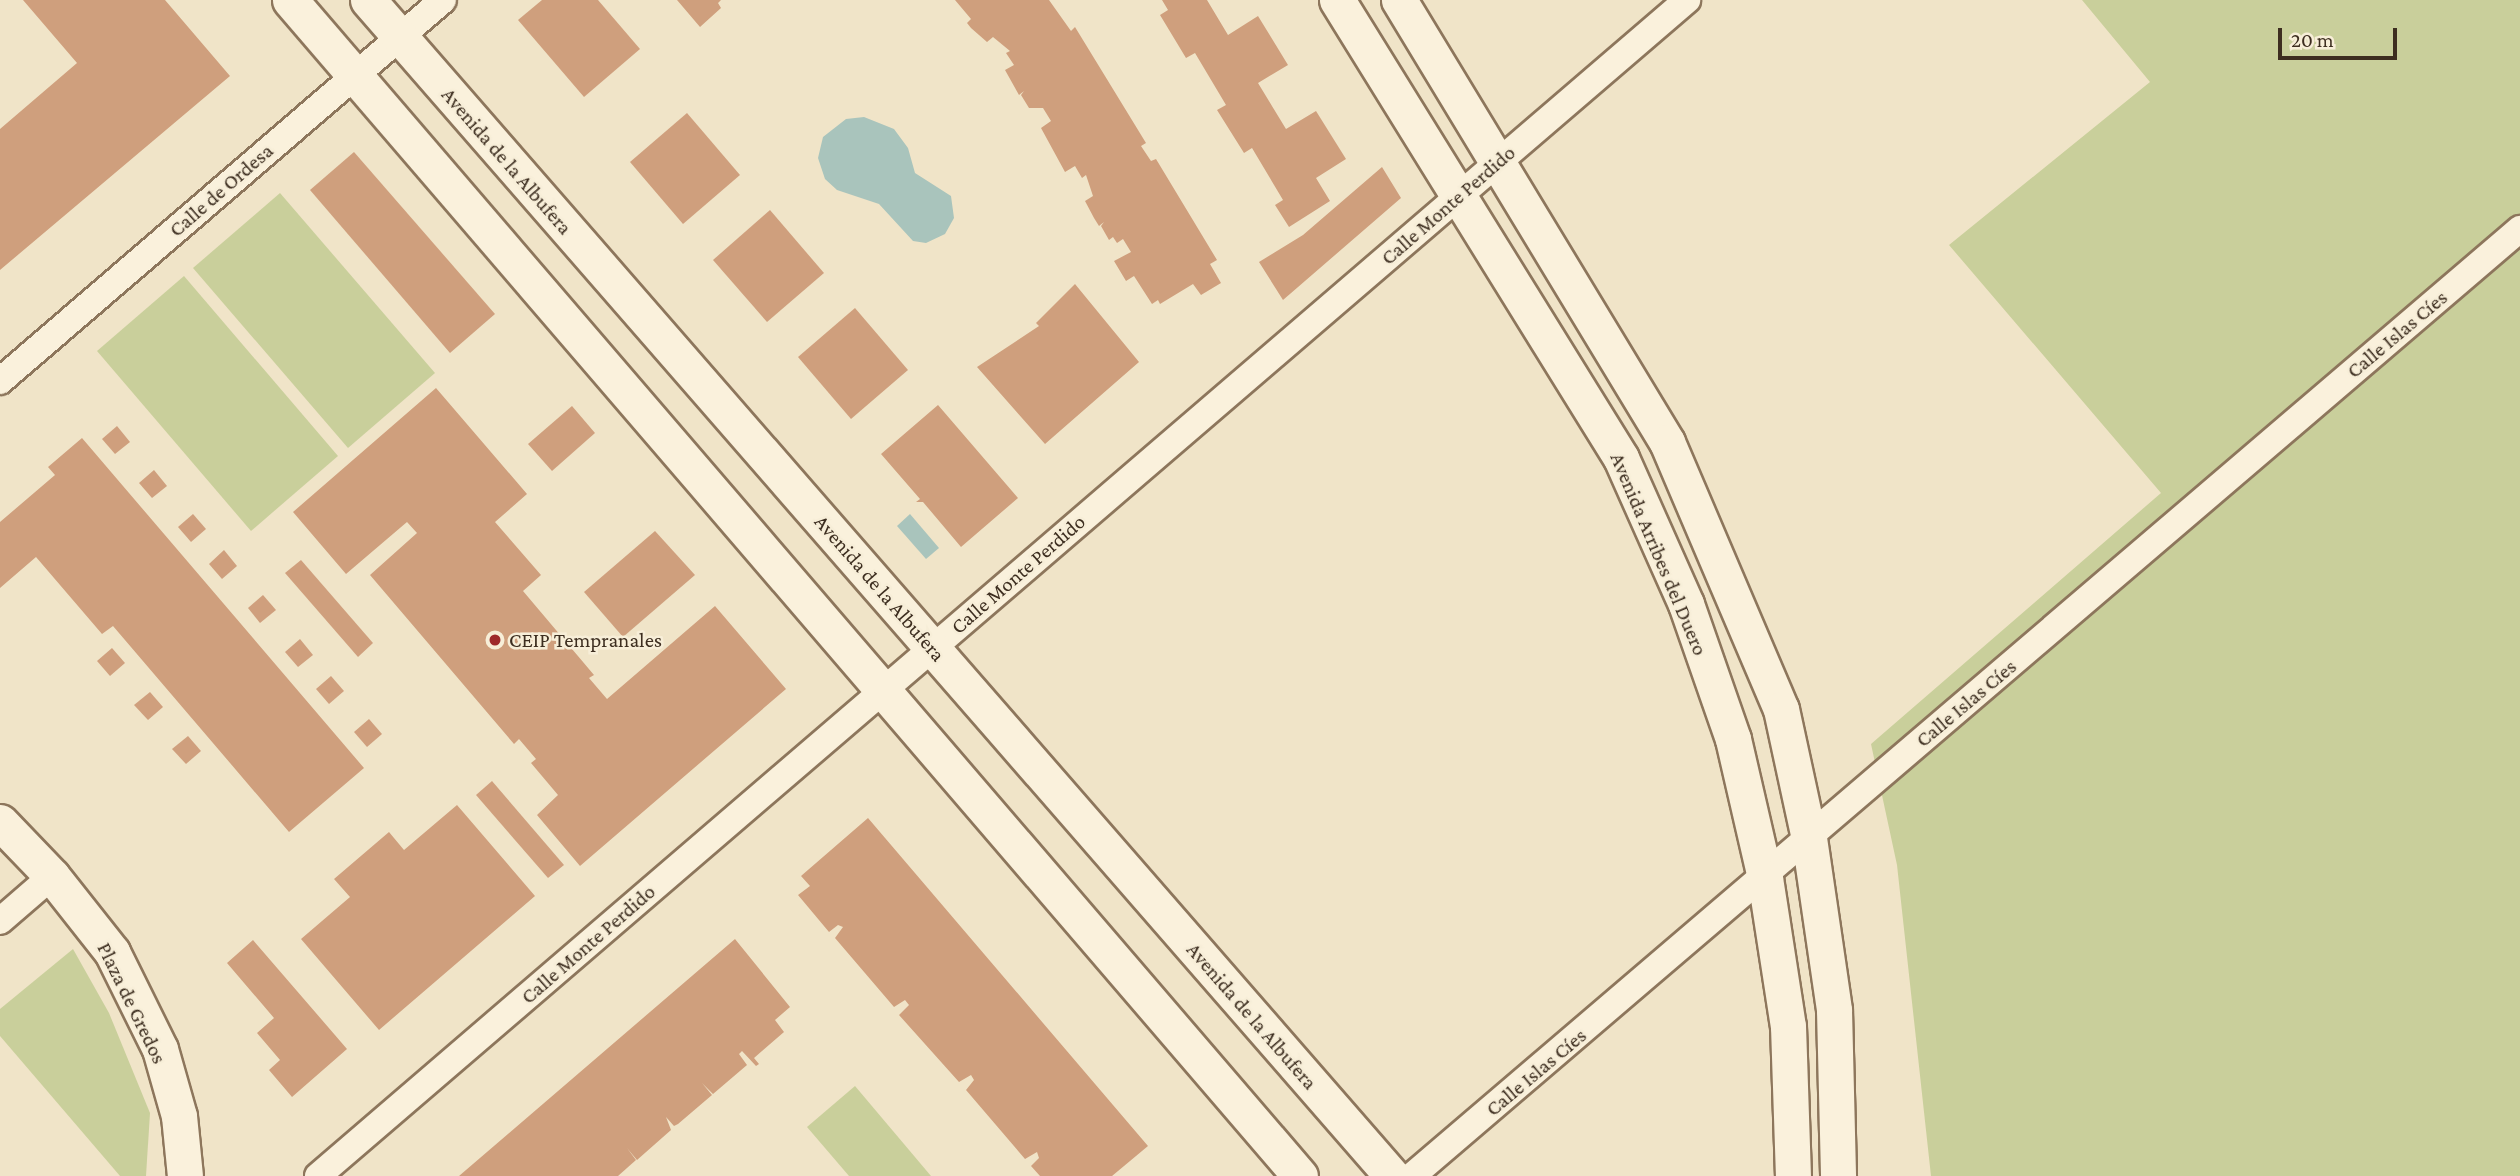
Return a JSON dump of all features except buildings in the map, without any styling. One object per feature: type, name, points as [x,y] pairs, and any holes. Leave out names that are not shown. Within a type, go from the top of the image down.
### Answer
[{"type":"street","points":[[290,0],[1300,1176]]},
{"type":"street","name":"Avenida de la Albufera","points":[[368,0],[1392,1176]]},
{"type":"street","name":"Calle de Ordesa","points":[[0,381],[443,0]]},
{"type":"street","name":"Avenida Arribes del Duero","points":[[1337,0],[1621,458],[1686,604],[1733,738],[1765,878],[1788,1027],[1793,1176]]},
{"type":"street","points":[[1399,0],[1667,442],[1781,709],[1809,838],[1834,1010],[1838,1176]]},
{"type":"street","name":"Calle Monte Perdido","points":[[318,1176],[1687,0]]},
{"type":"street","name":"Calle Islas Cíes","points":[[1412,1176],[1765,878],[2520,229]]},
{"type":"street","name":"Plaza de Gredos","points":[[0,822],[52,876],[112,952],[160,1049],[179,1116],[186,1176]]},
{"type":"street","points":[[0,921],[52,876]]},
{"type":"green space","points":[[2082,0],[2520,0],[2520,1176],[1931,1176],[1897,865],[1871,744],[2161,493],[1949,245],[2150,82]]},
{"type":"green space","points":[[280,193],[435,373],[348,448],[193,268]]},
{"type":"green space","points":[[184,276],[338,456],[251,531],[97,351]]},
{"type":"green space","points":[[73,949],[109,1013],[150,1113],[146,1176],[120,1176],[0,1036],[0,1009]]},
{"type":"green space","points":[[855,1086],[931,1176],[849,1176],[807,1127]]},
{"type":"water","points":[[864,117],[894,129],[908,148],[915,173],[951,196],[954,218],[945,234],[926,243],[913,241],[879,204],[837,190],[825,179],[818,158],[823,137],[846,119]]},
{"type":"water","points":[[910,514],[939,548],[926,559],[897,526]]},
{"type":"place","name":"CEIP Tempranales","points":[[495,640]]}]
